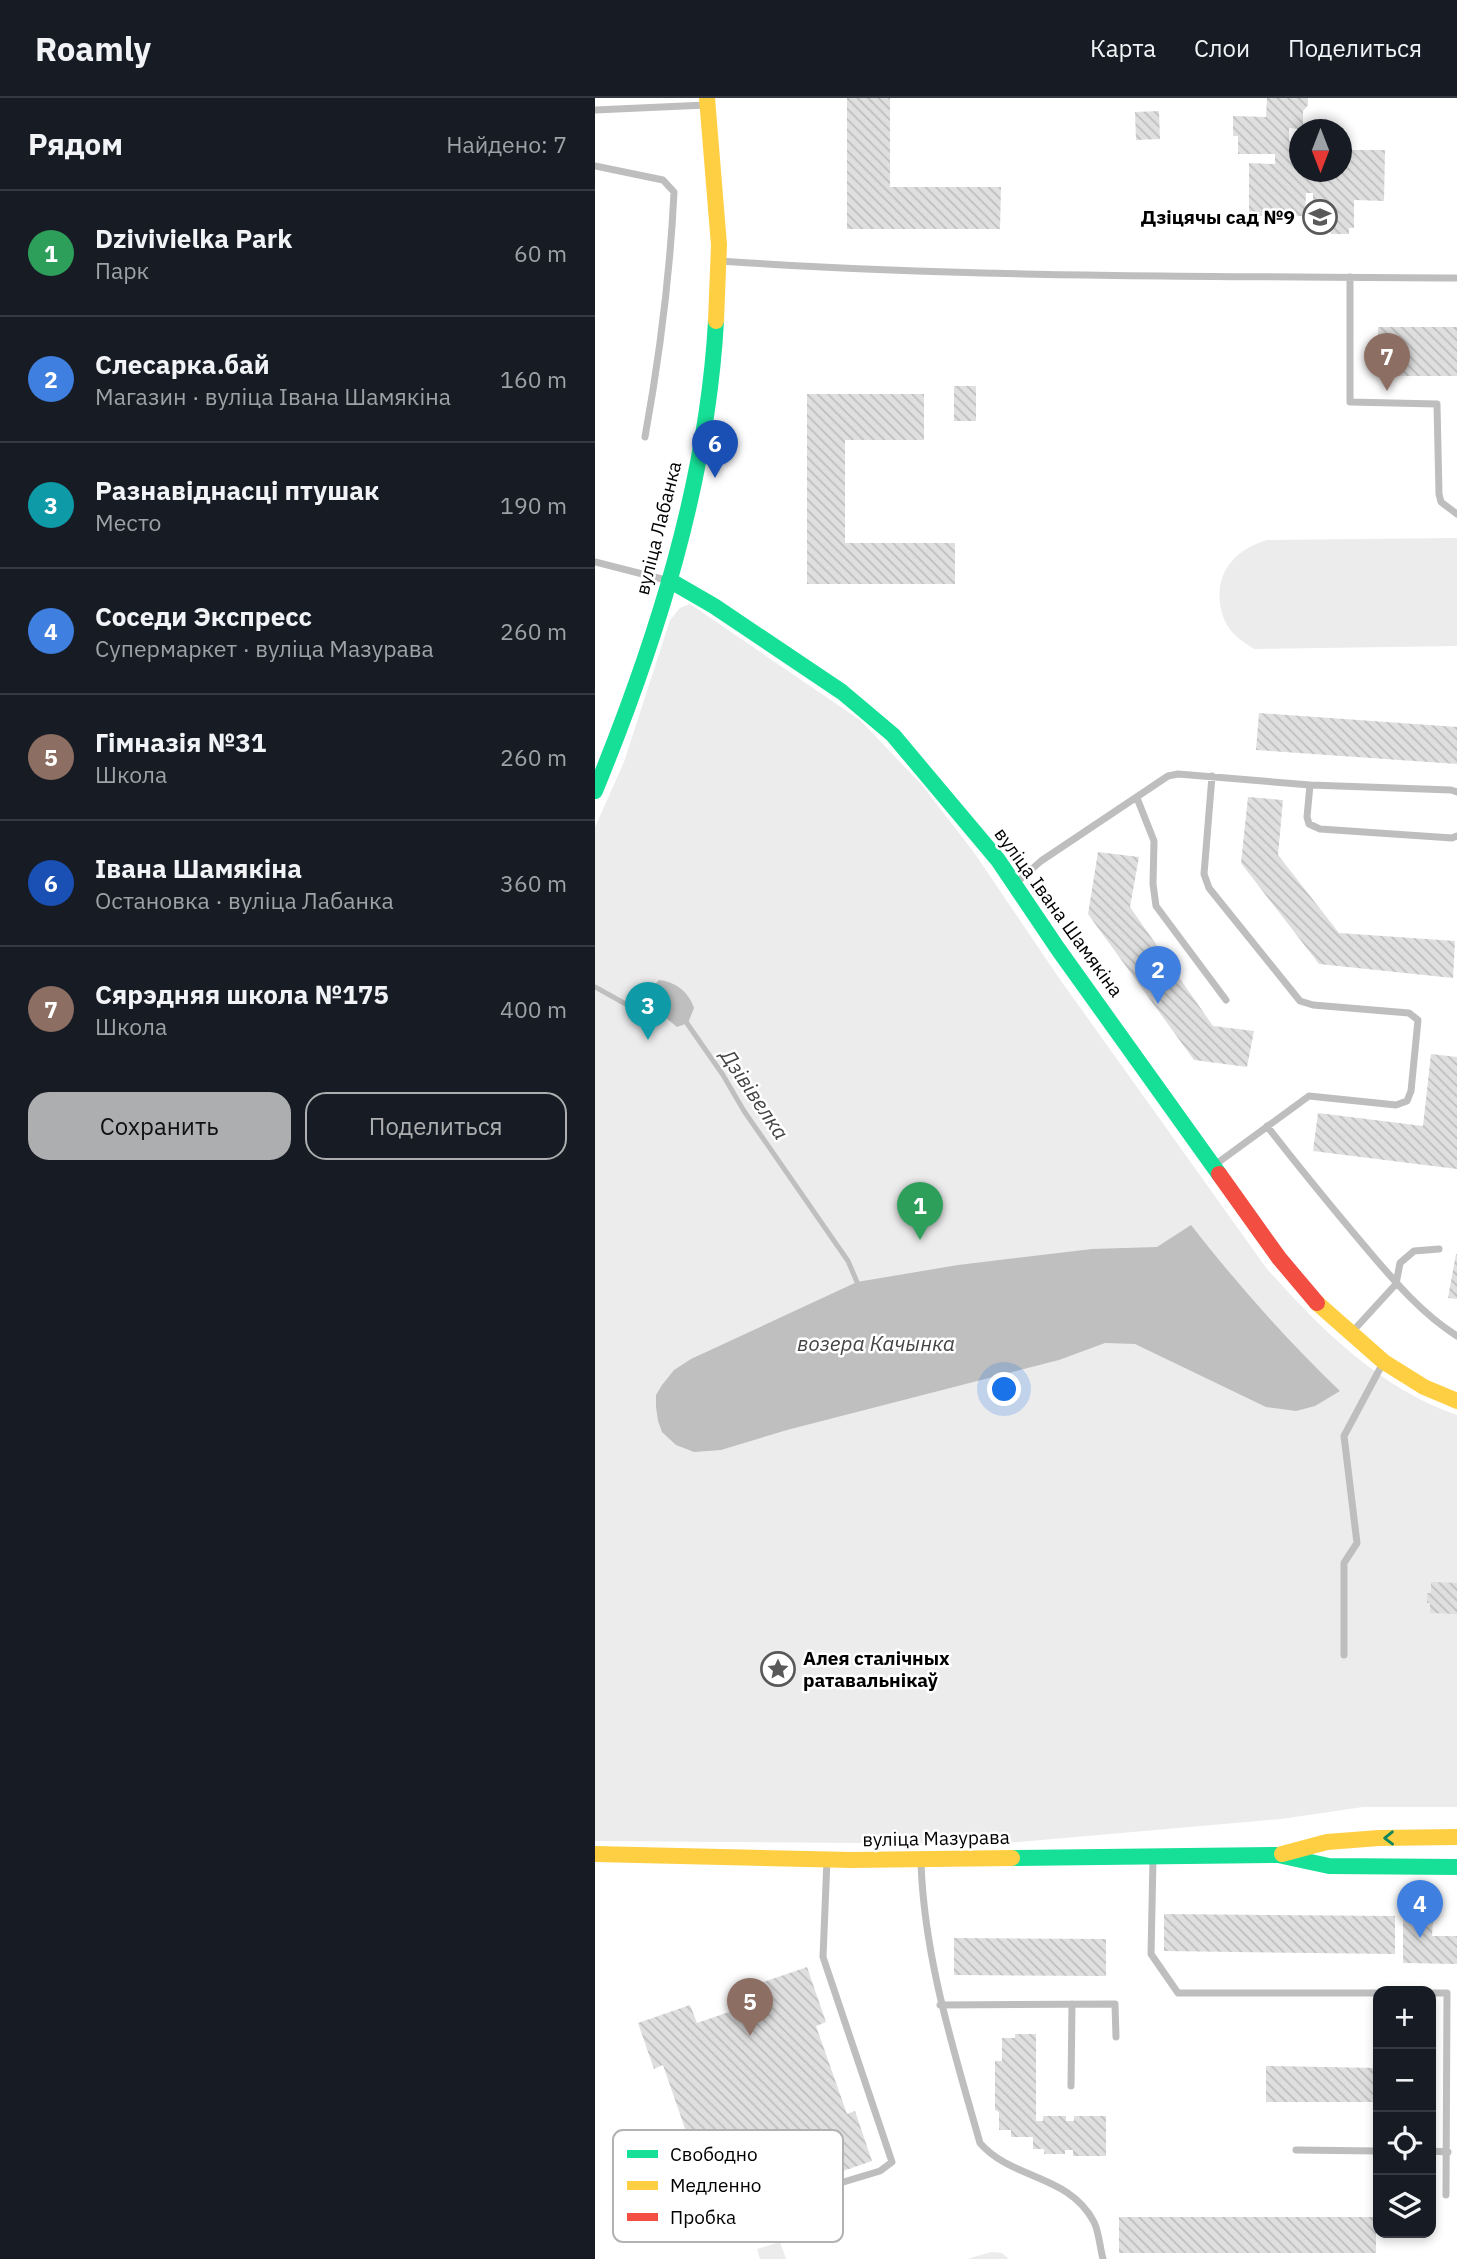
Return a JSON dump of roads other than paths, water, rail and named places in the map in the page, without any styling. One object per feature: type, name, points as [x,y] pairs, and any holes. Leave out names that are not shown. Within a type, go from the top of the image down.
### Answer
[{"type":"main road","name":"вуліца Лабанка","points":[[595,791],[614,748],[647,653],[669,580],[694,475],[710,377],[719,261],[708,102]]},
{"type":"main road","name":"вуліца Івана Шамякіна","points":[[669,580],[714,606],[842,692],[893,735],[967,822],[1015,884],[1058,949],[1279,1258],[1321,1307],[1349,1334],[1384,1362],[1424,1387],[1457,1401]]},
{"type":"main road","name":"вуліца Мазурава","points":[[1278,1855],[1327,1842],[1457,1837]]},
{"type":"main road","name":"вуліца Мазурава","points":[[595,1854],[921,1860],[1278,1855],[1329,1866],[1457,1867]]},
{"type":"lane","points":[[634,98],[635,108]]},
{"type":"lane","points":[[595,110],[708,102]]},
{"type":"lane","points":[[595,166],[663,180],[674,192],[669,278],[645,438]]},
{"type":"lane","points":[[719,261],[831,269],[1039,275],[1457,278]]},
{"type":"lane","points":[[1350,277],[1350,402],[1437,404],[1439,494],[1441,502],[1457,514]]},
{"type":"lane","points":[[595,562],[669,580]]},
{"type":"lane","points":[[1015,884],[1041,861],[1168,776],[1178,774],[1310,785],[1457,792]]},
{"type":"lane","points":[[1212,776],[1204,874],[1209,888],[1300,1001],[1313,1005],[1409,1013],[1418,1020],[1411,1091],[1407,1101],[1396,1105],[1309,1097],[1212,1167]]},
{"type":"lane","points":[[1310,785],[1307,817],[1309,824],[1320,829],[1453,838],[1457,836]]},
{"type":"lane","points":[[1137,798],[1154,841],[1153,884],[1156,906],[1226,1000]]},
{"type":"lane","points":[[1268,1126],[1396,1284],[1434,1321],[1457,1336]]},
{"type":"lane","points":[[1349,1334],[1396,1284],[1400,1263],[1414,1251],[1439,1249]]},
{"type":"lane","points":[[1344,1655],[1344,1563],[1357,1543],[1344,1436],[1384,1362]]},
{"type":"lane","points":[[1153,1855],[1151,1954],[1178,1993],[1373,1993]]},
{"type":"lane","points":[[827,1859],[823,1957],[892,2162],[880,2171],[843,2182]]},
{"type":"lane","points":[[921,1860],[922,1891],[940,2005],[980,2143],[992,2157],[1060,2187],[1074,2196],[1094,2222],[1103,2259]]},
{"type":"lane","points":[[1436,1993],[1447,1993],[1447,2195]]},
{"type":"lane","points":[[1071,2086],[1072,2004]]},
{"type":"lane","points":[[940,2005],[1115,2004],[1116,2038]]},
{"type":"lane","points":[[1296,2150],[1373,2151]]},
{"type":"lane","points":[[1436,2151],[1448,2152]]},
{"type":"water","points":[[659,980],[676,986],[689,997],[694,1008],[688,1023],[677,1027],[654,1008],[647,992]]},
{"type":"water","name":"возера Качынка","points":[[1191,1225],[1262,1311],[1340,1391],[1315,1406],[1296,1411],[1266,1407],[1135,1344],[1105,1343],[1059,1360],[787,1430],[721,1450],[694,1452],[676,1445],[662,1432],[658,1421],[656,1395],[674,1370],[691,1359],[857,1282],[958,1265],[1092,1249],[1157,1247]]},
{"type":"waterway","name":"Дзівівелка","points":[[595,987],[640,1012],[656,996]]},
{"type":"waterway","name":"Дзівівелка","points":[[684,1019],[848,1261],[857,1282]]},
{"type":"place","name":"Дзіцячы сад №9","points":[[1320,217]]},
{"type":"place","name":"Сярэдняя школа №175","points":[[1387,391]]},
{"type":"place","name":"Івана Шамякіна","points":[[715,478]]},
{"type":"place","name":"Слесарка.бай","points":[[1158,1004]]},
{"type":"place","name":"Разнавіднасці птушак","points":[[648,1040]]},
{"type":"place","name":"Dzivivielka Park","points":[[920,1240]]},
{"type":"place","name":"Алея сталічных ратавальнікаў","points":[[778,1669]]},
{"type":"place","name":"Соседи Экспресс","points":[[1420,1938]]},
{"type":"place","name":"Гімназія №31","points":[[750,2036]]}]
